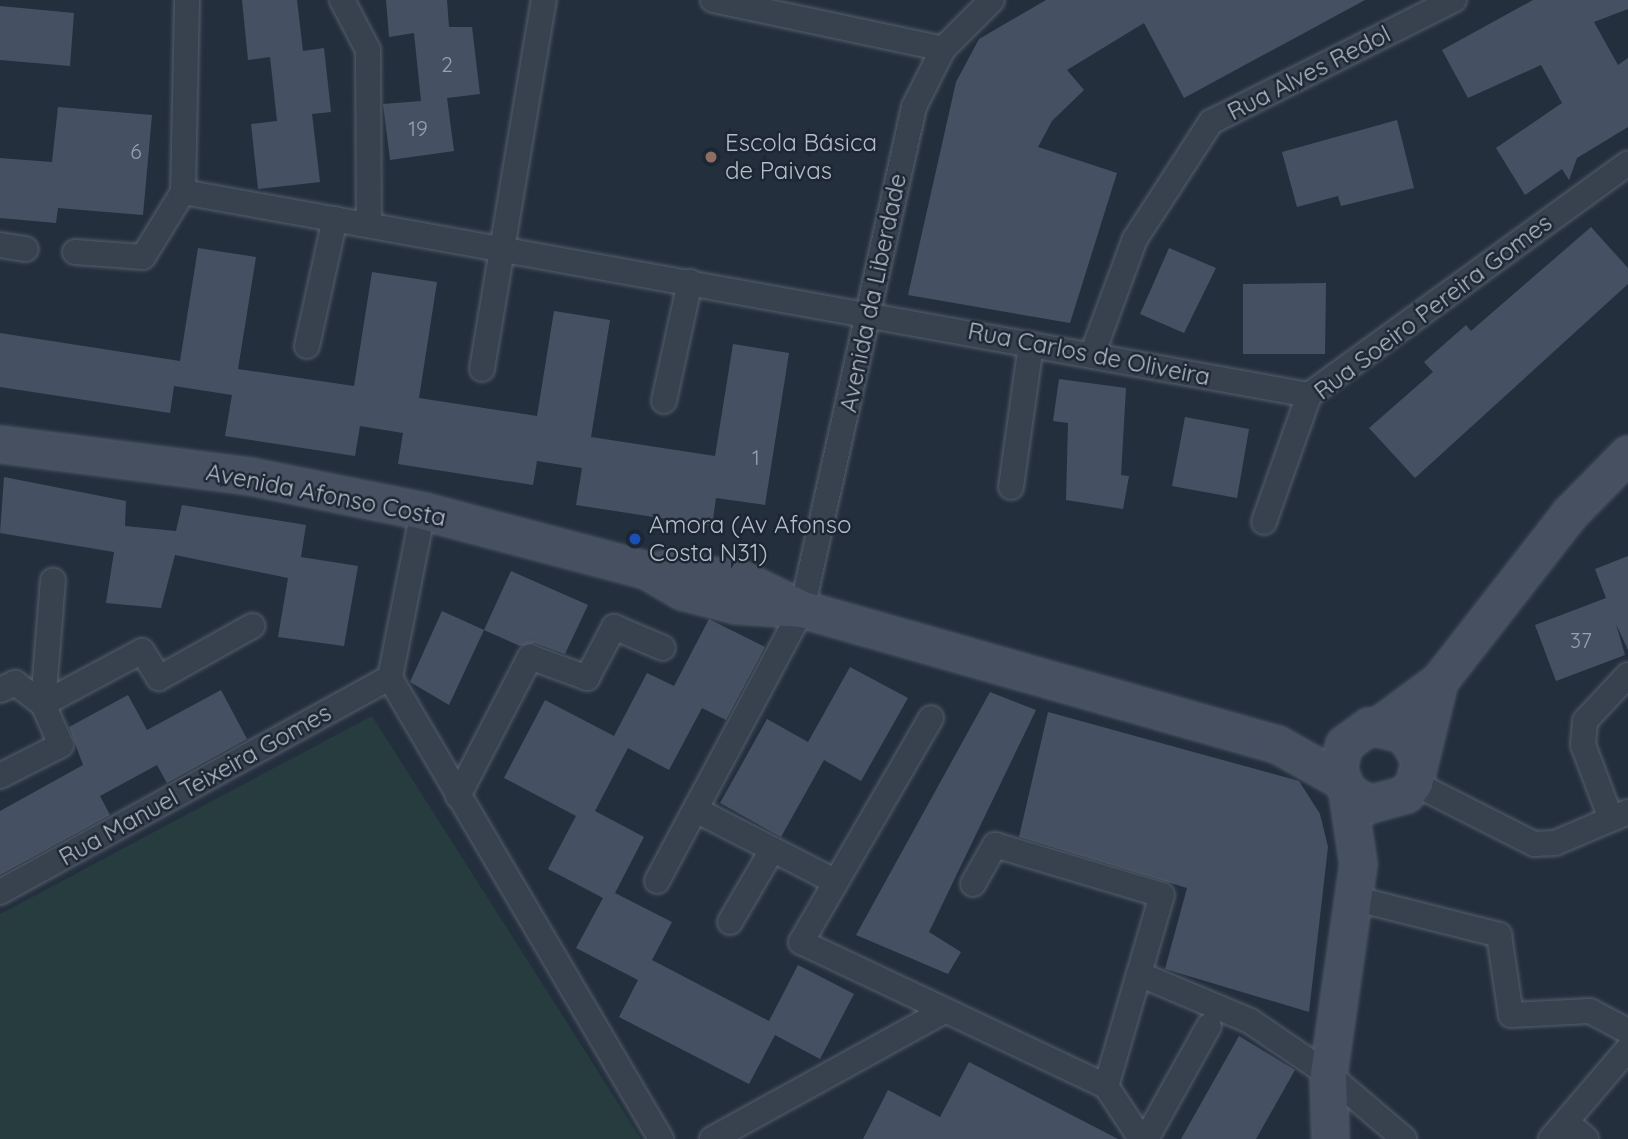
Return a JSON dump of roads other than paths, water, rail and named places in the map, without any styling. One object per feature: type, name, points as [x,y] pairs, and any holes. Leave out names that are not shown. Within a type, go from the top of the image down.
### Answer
[{"type":"main road","name":"Avenida Afonso Costa","points":[[0,444],[250,476],[423,511],[646,570],[687,568],[741,579],[802,610],[1277,744]]},
{"type":"main road","points":[[1330,1139],[1328,1074],[1358,864],[1339,755],[1366,730],[1439,681],[1569,514],[1628,454]]},
{"type":"main road","points":[[1358,864],[1409,780],[1439,681]]},
{"type":"main road","points":[[1277,744],[1366,730],[1404,734],[1409,780]]},
{"type":"main road","points":[[1277,744],[1369,804],[1409,780]]},
{"type":"street","points":[[75,253],[143,257],[183,192],[187,0]]},
{"type":"street","points":[[342,0],[368,50],[369,225]]},
{"type":"street","points":[[482,369],[544,0]]},
{"type":"street","points":[[713,0],[943,48]]},
{"type":"street","name":"Avenida da Liberdade","points":[[657,881],[802,610],[914,107],[943,48],[992,0]]},
{"type":"street","name":"Rua Alves Redol","points":[[1092,355],[1135,239],[1212,122],[1454,0]]},
{"type":"street","name":"Rua Soeiro Pereira Gomes","points":[[1265,522],[1309,395],[1628,163]]},
{"type":"street","name":"Rua Carlos de Oliveira","points":[[183,192],[870,313],[1309,395]]},
{"type":"street","points":[[307,346],[335,219]]},
{"type":"street","points":[[0,245],[26,249]]},
{"type":"street","points":[[664,401],[691,282]]},
{"type":"street","points":[[1011,487],[1031,344]]},
{"type":"street","points":[[423,511],[390,678],[661,1139]]},
{"type":"street","points":[[0,776],[61,745],[43,704],[53,580]]},
{"type":"street","points":[[43,704],[142,651],[159,678],[252,626]]},
{"type":"street","points":[[458,796],[530,657],[587,678],[614,627],[663,648]]},
{"type":"street","points":[[1409,780],[1534,844],[1555,843],[1619,815],[1583,745],[1585,721],[1628,675]]},
{"type":"street","name":"Rua Manuel Teixeira Gomes","points":[[0,892],[390,678]]},
{"type":"street","points":[[0,690],[15,683],[43,704]]},
{"type":"street","points":[[931,718],[801,942],[942,1012],[1106,1086],[1143,1139],[1209,1026]]},
{"type":"street","points":[[696,810],[836,882]]},
{"type":"street","points":[[973,884],[995,845],[1162,895],[1106,1086]]},
{"type":"street","points":[[730,922],[772,850]]},
{"type":"street","points":[[1353,898],[1499,935],[1511,1016],[1590,1012],[1628,1031]]},
{"type":"street","points":[[1139,974],[1250,1021],[1328,1074],[1404,1139]]},
{"type":"street","points":[[712,1139],[942,1012]]},
{"type":"street","points":[[1586,1139],[1559,1130],[1628,1049]]},
{"type":"place","name":"Escola Básica de Paivas","points":[[711,157]]},
{"type":"place","name":"Amora (Av Afonso Costa N31)","points":[[635,539]]}]
